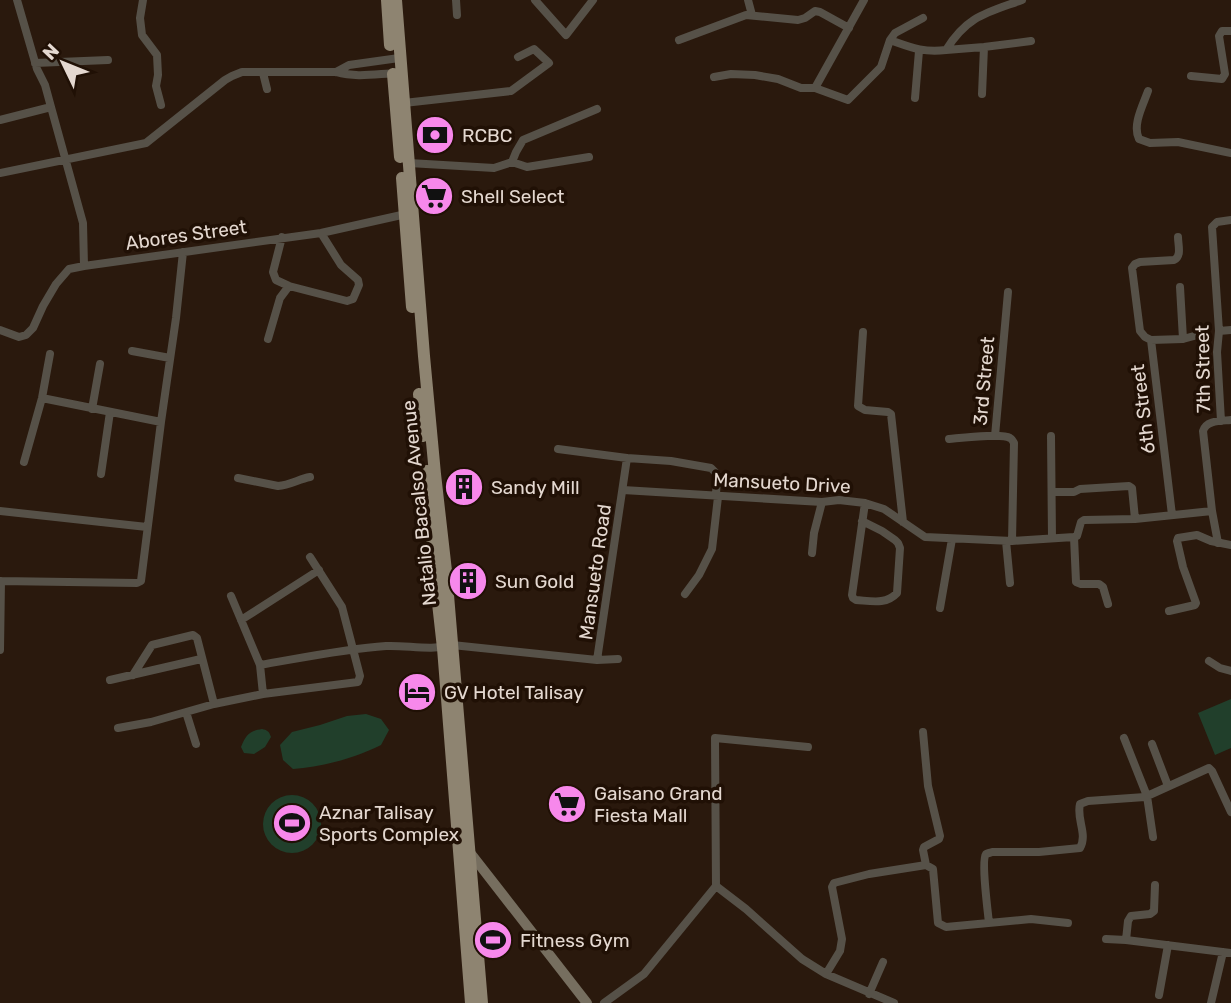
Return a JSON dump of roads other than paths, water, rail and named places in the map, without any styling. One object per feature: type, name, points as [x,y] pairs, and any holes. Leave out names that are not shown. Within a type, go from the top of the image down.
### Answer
[{"type":"main road","name":"Natalio Bacalso Avenue","points":[[387,0],[396,66],[408,213],[446,571],[447,646],[463,851],[471,1003]]},
{"type":"main road","name":"Natalio Bacalso Avenue","points":[[396,0],[396,66],[404,103],[409,163],[408,213]]},
{"type":"main road","name":"Natalio Bacalso Avenue","points":[[463,851],[482,1003]]},
{"type":"street","points":[[17,0],[35,64],[45,85],[83,223],[84,266]]},
{"type":"street","points":[[143,0],[140,18],[142,35],[157,55],[156,86],[160,105]]},
{"type":"street","points":[[456,0],[457,15]]},
{"type":"street","points":[[535,0],[566,35],[593,0]]},
{"type":"street","points":[[748,0],[752,15]]},
{"type":"street","points":[[815,88],[864,0]]},
{"type":"street","points":[[946,50],[958,32],[971,20],[1022,0]]},
{"type":"street","points":[[679,40],[741,16],[752,15],[798,20],[815,11],[849,28]]},
{"type":"street","points":[[714,76],[755,75],[778,79],[801,88],[815,88],[846,101],[850,100],[881,67],[895,33],[923,19]]},
{"type":"street","points":[[1191,76],[1222,79],[1225,74],[1219,36],[1222,31],[1231,31]]},
{"type":"street","points":[[890,40],[919,51],[1031,41]]},
{"type":"street","points":[[982,94],[984,47]]},
{"type":"street","points":[[404,103],[511,91],[549,63],[534,49],[517,57]]},
{"type":"street","points":[[915,98],[919,51]]},
{"type":"street","points":[[35,64],[108,60]]},
{"type":"street","points":[[336,72],[349,65],[396,66]]},
{"type":"street","points":[[0,173],[146,143],[232,76],[242,72],[336,72],[363,76],[396,66]]},
{"type":"street","points":[[263,72],[267,89]]},
{"type":"street","points":[[1148,91],[1137,123],[1136,134],[1139,139],[1150,143],[1178,142],[1231,153]]},
{"type":"street","points":[[0,121],[51,107]]},
{"type":"street","points":[[512,162],[523,140],[597,110]]},
{"type":"street","points":[[409,163],[494,168],[512,162],[527,167],[589,157]]},
{"type":"street","name":"Abores Street","points":[[0,330],[19,337],[26,335],[33,328],[56,284],[69,269],[321,233],[408,213]]},
{"type":"street","name":"7th Street","points":[[1218,542],[1203,431],[1209,423],[1221,421],[1213,224],[1231,220]]},
{"type":"street","points":[[282,237],[273,272],[276,279],[289,286],[347,301],[353,299],[359,285],[358,280],[341,265],[321,233]]},
{"type":"street","name":"6th Street","points":[[1172,515],[1151,340],[1140,331],[1132,268],[1140,262],[1177,258],[1178,237]]},
{"type":"street","points":[[0,650],[1,581],[139,583],[183,252]]},
{"type":"street","points":[[268,339],[280,298],[289,286]]},
{"type":"street","points":[[1180,287],[1183,339]]},
{"type":"street","name":"3rd Street","points":[[1008,292],[995,436],[1010,438],[1014,443],[1009,541]]},
{"type":"street","points":[[1219,331],[1231,330]]},
{"type":"street","points":[[863,332],[858,406],[865,410],[888,412],[892,416],[903,522]]},
{"type":"street","points":[[1151,340],[1194,336]]},
{"type":"street","points":[[132,351],[170,358]]},
{"type":"street","points":[[24,462],[42,398],[50,354]]},
{"type":"street","points":[[92,409],[100,363]]},
{"type":"street","points":[[42,398],[161,422]]},
{"type":"street","points":[[101,474],[110,412]]},
{"type":"street","points":[[1221,421],[1231,420]]},
{"type":"street","points":[[949,439],[995,436]]},
{"type":"street","points":[[1051,436],[1052,538]]},
{"type":"street","points":[[558,449],[671,461],[711,468],[717,474],[712,549],[699,575],[685,594]]},
{"type":"street","name":"Mansueto Road","points":[[260,665],[389,646],[447,646],[597,660],[627,458]]},
{"type":"street","points":[[238,478],[285,485],[310,477]]},
{"type":"street","points":[[1052,492],[1129,486],[1133,493],[1135,519]]},
{"type":"street","name":"Mansueto Drive","points":[[622,490],[865,503],[884,509],[925,537],[1009,541],[1074,537]]},
{"type":"street","points":[[812,553],[822,502]]},
{"type":"street","points":[[862,521],[895,540],[900,548],[896,596],[881,602],[853,598],[852,595],[862,521],[865,503]]},
{"type":"street","points":[[1108,604],[1103,587],[1099,584],[1076,582],[1074,537],[1084,520],[1135,519],[1212,510]]},
{"type":"street","points":[[0,511],[147,527]]},
{"type":"street","points":[[1169,611],[1196,603],[1177,540],[1197,536],[1231,545]]},
{"type":"street","points":[[940,608],[952,539]]},
{"type":"street","points":[[1009,541],[1010,583]]},
{"type":"street","points":[[118,728],[263,694],[358,682],[360,676],[342,607],[310,557]]},
{"type":"street","points":[[242,620],[319,570]]},
{"type":"street","points":[[231,596],[260,665],[263,694]]},
{"type":"street","points":[[133,675],[152,645],[191,634],[197,638],[214,704]]},
{"type":"street","points":[[110,680],[201,659]]},
{"type":"street","points":[[597,660],[618,659]]},
{"type":"street","points":[[1209,661],[1231,671]]},
{"type":"street","points":[[186,712],[196,744]]},
{"type":"street","points":[[923,732],[928,786],[940,836],[923,848],[926,864],[933,869],[938,923],[946,927],[1031,919],[1068,923]]},
{"type":"street","points":[[604,1003],[644,974],[716,886],[715,738],[808,747]]},
{"type":"street","points":[[1124,738],[1147,796],[1153,837]]},
{"type":"street","points":[[1152,744],[1168,786]]},
{"type":"street","points":[[989,923],[984,871],[987,854],[1080,848],[1084,838],[1078,811],[1080,803],[1147,796],[1209,768],[1231,812]]},
{"type":"street","points":[[463,851],[587,1003]]},
{"type":"street","points":[[826,974],[840,951],[842,939],[832,887],[834,883],[926,864]]},
{"type":"street","points":[[1126,940],[1130,916],[1150,914],[1154,911],[1155,885]]},
{"type":"street","points":[[716,886],[802,959],[826,974],[894,1003]]},
{"type":"street","points":[[1106,939],[1227,953],[1211,1003]]},
{"type":"street","points":[[1159,995],[1168,945]]},
{"type":"street","points":[[869,994],[883,962]]},
{"type":"place","name":"RCBC","points":[[435,135]]},
{"type":"place","name":"Shell Select","points":[[434,196]]},
{"type":"place","name":"Sandy Mill","points":[[464,487]]},
{"type":"place","name":"Sun Gold","points":[[468,581]]},
{"type":"place","name":"GV Hotel Talisay","points":[[417,692]]},
{"type":"place","name":"Gaisano Grand Fiesta Mall","points":[[567,804]]},
{"type":"place","name":"Aznar Talisay Sports Complex","points":[[292,823]]},
{"type":"place","name":"Fitness Gym","points":[[493,940]]}]
